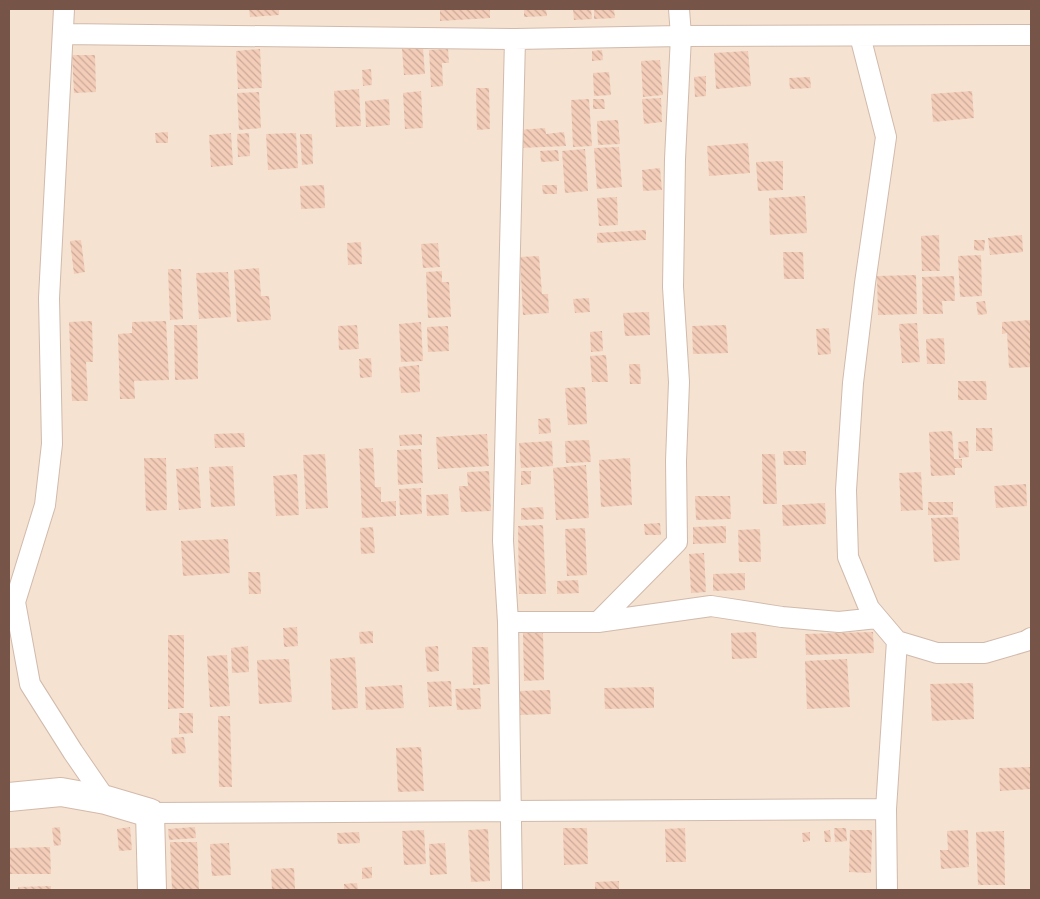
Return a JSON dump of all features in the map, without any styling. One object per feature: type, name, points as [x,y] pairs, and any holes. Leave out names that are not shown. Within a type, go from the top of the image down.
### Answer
[{"type":"street","points":[[64,9],[49,298],[52,444],[46,505],[15,602],[30,684],[106,800]]},
{"type":"street","points":[[598,622],[677,542],[676,461],[679,382],[673,287],[675,159],[681,36],[679,9]]},
{"type":"street","points":[[63,34],[515,40],[681,36],[1031,35]]},
{"type":"street","points":[[860,36],[886,138],[865,282],[853,382],[846,490],[848,557],[869,608],[897,641],[937,653],[985,653],[1031,638]]},
{"type":"street","points":[[512,890],[508,622],[503,541],[515,40]]},
{"type":"street","points":[[508,622],[598,622],[711,606],[782,617],[839,622],[877,618]]},
{"type":"street","points":[[887,890],[886,809],[897,641]]},
{"type":"street","points":[[9,798],[62,792],[106,800],[150,813],[886,809]]},
{"type":"street","points":[[150,813],[152,890]]},
{"type":"shaded area","points":[[9,9],[1031,9],[1031,890],[9,890]]},
{"type":"building","points":[[249,9],[279,9],[279,15],[250,17]]},
{"type":"building","points":[[440,9],[490,9],[490,18],[440,21]]},
{"type":"building","points":[[524,9],[546,9],[547,16],[524,17]]},
{"type":"building","points":[[573,9],[591,9],[592,19],[574,20]]},
{"type":"building","points":[[594,9],[614,9],[615,18],[594,19]]},
{"type":"building","points":[[423,48],[425,74],[404,75],[402,49]]},
{"type":"building","points":[[260,49],[262,88],[238,89],[236,51]]},
{"type":"building","points":[[448,49],[449,63],[442,63],[443,86],[431,87],[429,50]]},
{"type":"building","points":[[602,50],[603,60],[592,61],[592,51]]},
{"type":"building","points":[[748,51],[751,86],[716,89],[714,53]]},
{"type":"building","points":[[72,55],[95,55],[96,92],[74,93]]},
{"type":"building","points":[[660,60],[663,95],[643,97],[641,61]]},
{"type":"building","points":[[371,69],[372,85],[363,86],[362,70]]},
{"type":"building","points":[[609,72],[611,95],[594,96],[593,73]]},
{"type":"building","points":[[706,76],[706,96],[695,97],[694,77]]},
{"type":"building","points":[[810,77],[811,88],[790,89],[789,78]]},
{"type":"building","points":[[476,88],[489,88],[490,129],[477,130]]},
{"type":"building","points":[[359,89],[361,126],[336,127],[334,91]]},
{"type":"building","points":[[421,91],[423,128],[405,129],[403,93]]},
{"type":"building","points":[[972,91],[974,118],[933,122],[931,94]]},
{"type":"building","points":[[259,92],[261,128],[239,130],[237,93]]},
{"type":"building","points":[[661,98],[662,122],[644,124],[642,99]]},
{"type":"building","points":[[389,99],[390,125],[366,127],[365,101]]},
{"type":"building","points":[[589,99],[592,146],[573,147],[571,100]]},
{"type":"building","points":[[593,99],[604,99],[605,109],[593,109]]},
{"type":"building","points":[[618,120],[620,144],[598,145],[597,121]]},
{"type":"building","points":[[545,128],[546,134],[564,132],[566,146],[520,148],[519,130]]},
{"type":"building","points":[[168,132],[168,143],[156,143],[155,133]]},
{"type":"building","points":[[231,133],[233,165],[211,167],[209,135]]},
{"type":"building","points":[[249,133],[250,156],[238,157],[237,134]]},
{"type":"building","points":[[296,133],[298,168],[268,170],[266,134]]},
{"type":"building","points":[[300,134],[312,134],[313,164],[302,165]]},
{"type":"building","points":[[748,143],[750,173],[709,176],[707,146]]},
{"type":"building","points":[[619,147],[622,187],[597,189],[594,148]]},
{"type":"building","points":[[585,149],[588,191],[565,193],[562,151]]},
{"type":"building","points":[[558,150],[559,161],[541,162],[540,151]]},
{"type":"building","points":[[783,161],[783,190],[758,191],[756,162]]},
{"type":"building","points":[[660,168],[662,190],[643,191],[642,170]]},
{"type":"building","points":[[324,185],[325,208],[301,209],[300,186]]},
{"type":"building","points":[[542,185],[557,185],[557,194],[543,194]]},
{"type":"building","points":[[805,196],[807,233],[770,235],[769,198]]},
{"type":"building","points":[[617,197],[618,225],[599,226],[597,198]]},
{"type":"building","points":[[646,230],[646,240],[597,243],[597,233]]},
{"type":"building","points":[[939,235],[940,271],[922,271],[921,236]]},
{"type":"building","points":[[1022,235],[1023,252],[990,255],[988,238]]},
{"type":"building","points":[[81,240],[85,272],[74,274],[70,241]]},
{"type":"building","points":[[974,240],[985,240],[984,251],[974,250]]},
{"type":"building","points":[[361,242],[362,264],[348,265],[347,243]]},
{"type":"building","points":[[438,243],[440,267],[423,268],[421,244]]},
{"type":"building","points":[[783,252],[803,252],[804,279],[784,279]]},
{"type":"building","points":[[981,255],[982,296],[960,297],[958,256]]},
{"type":"building","points":[[539,256],[542,294],[548,294],[549,313],[523,315],[520,257]]},
{"type":"building","points":[[259,268],[261,296],[269,296],[271,320],[237,322],[234,270]]},
{"type":"building","points":[[168,269],[181,269],[183,319],[170,320]]},
{"type":"building","points":[[442,271],[442,282],[449,282],[451,317],[428,318],[426,272]]},
{"type":"building","points":[[228,272],[231,317],[199,319],[196,273]]},
{"type":"building","points":[[916,275],[917,314],[878,315],[877,276]]},
{"type":"building","points":[[954,276],[955,301],[942,301],[943,314],[923,314],[922,277]]},
{"type":"building","points":[[589,298],[590,312],[575,313],[573,299]]},
{"type":"building","points":[[985,301],[987,314],[978,315],[976,302]]},
{"type":"building","points":[[649,312],[650,335],[625,336],[623,313]]},
{"type":"building","points":[[1031,320],[1031,367],[1009,368],[1007,333],[1002,334],[1002,322]]},
{"type":"building","points":[[92,321],[93,362],[86,362],[88,401],[72,401],[69,322]]},
{"type":"building","points":[[166,321],[169,380],[134,381],[135,399],[120,399],[118,334],[132,333],[132,322]]},
{"type":"building","points":[[421,322],[423,361],[401,362],[399,324]]},
{"type":"building","points":[[917,323],[920,362],[902,363],[899,324]]},
{"type":"building","points":[[174,325],[197,325],[198,379],[175,380]]},
{"type":"building","points":[[357,325],[359,349],[339,350],[338,326]]},
{"type":"building","points":[[726,325],[728,353],[693,354],[692,326]]},
{"type":"building","points":[[448,326],[449,351],[428,352],[427,327]]},
{"type":"building","points":[[829,328],[831,354],[818,355],[816,329]]},
{"type":"building","points":[[602,331],[603,351],[591,352],[590,332]]},
{"type":"building","points":[[944,338],[945,364],[927,364],[926,339]]},
{"type":"building","points":[[606,355],[608,382],[592,382],[590,356]]},
{"type":"building","points":[[371,358],[372,377],[360,378],[359,359]]},
{"type":"building","points":[[629,364],[640,364],[641,384],[630,384]]},
{"type":"building","points":[[419,365],[420,392],[401,393],[399,367]]},
{"type":"building","points":[[958,381],[986,381],[987,400],[958,400]]},
{"type":"building","points":[[585,387],[587,424],[568,425],[565,388]]},
{"type":"building","points":[[550,418],[551,433],[539,434],[538,419]]},
{"type":"building","points":[[976,428],[992,428],[993,451],[976,451]]},
{"type":"building","points":[[952,431],[954,459],[962,459],[962,468],[955,468],[955,475],[931,476],[929,432]]},
{"type":"building","points":[[244,433],[245,447],[215,448],[214,434]]},
{"type":"building","points":[[422,434],[422,445],[400,446],[399,435]]},
{"type":"building","points":[[487,434],[489,466],[438,469],[436,437]]},
{"type":"building","points":[[589,440],[591,462],[566,463],[565,441]]},
{"type":"building","points":[[552,441],[553,466],[521,468],[519,443]]},
{"type":"building","points":[[968,441],[969,457],[959,458],[958,442]]},
{"type":"building","points":[[373,448],[375,487],[381,487],[381,502],[396,501],[396,516],[362,518],[359,449]]},
{"type":"building","points":[[421,449],[423,483],[398,485],[397,450]]},
{"type":"building","points":[[783,451],[806,451],[806,465],[784,465]]},
{"type":"building","points":[[325,454],[328,508],[306,509],[303,455]]},
{"type":"building","points":[[762,454],[775,454],[777,504],[763,504]]},
{"type":"building","points":[[144,458],[166,458],[167,510],[146,511]]},
{"type":"building","points":[[630,458],[632,505],[601,507],[599,460]]},
{"type":"building","points":[[586,465],[589,518],[556,520],[553,468]]},
{"type":"building","points":[[233,466],[235,506],[211,507],[209,467]]},
{"type":"building","points":[[198,467],[201,508],[179,510],[176,469]]},
{"type":"building","points":[[489,471],[491,511],[461,512],[459,486],[468,486],[467,472]]},
{"type":"building","points":[[521,471],[531,471],[531,484],[521,485]]},
{"type":"building","points":[[921,472],[923,510],[901,511],[899,473]]},
{"type":"building","points":[[297,474],[299,515],[276,516],[273,476]]},
{"type":"building","points":[[1026,484],[1027,506],[996,508],[994,486]]},
{"type":"building","points":[[421,488],[422,514],[400,515],[399,489]]},
{"type":"building","points":[[448,494],[449,515],[427,516],[426,495]]},
{"type":"building","points":[[695,496],[730,496],[731,519],[696,520]]},
{"type":"building","points":[[928,502],[953,502],[953,515],[928,515]]},
{"type":"building","points":[[825,503],[826,524],[783,526],[782,505]]},
{"type":"building","points":[[543,507],[544,519],[521,520],[521,508]]},
{"type":"building","points":[[958,517],[960,560],[934,562],[931,518]]},
{"type":"building","points":[[660,523],[661,535],[645,535],[644,524]]},
{"type":"building","points":[[543,525],[546,594],[519,594],[518,526]]},
{"type":"building","points":[[726,526],[726,543],[693,544],[693,527]]},
{"type":"building","points":[[373,527],[375,553],[361,554],[360,528]]},
{"type":"building","points":[[585,528],[587,575],[567,576],[565,529]]},
{"type":"building","points":[[760,529],[761,562],[739,562],[738,530]]},
{"type":"building","points":[[228,539],[230,573],[183,576],[181,541]]},
{"type":"building","points":[[704,553],[706,592],[691,593],[689,554]]},
{"type":"building","points":[[248,572],[260,572],[261,594],[249,594]]},
{"type":"building","points":[[745,573],[745,590],[713,591],[713,574]]},
{"type":"building","points":[[578,580],[579,593],[557,594],[557,581]]},
{"type":"building","points":[[297,627],[298,646],[284,647],[283,628]]},
{"type":"building","points":[[373,631],[373,643],[360,644],[359,632]]},
{"type":"building","points":[[756,632],[757,658],[732,659],[731,633]]},
{"type":"building","points":[[873,632],[874,653],[806,655],[805,634]]},
{"type":"building","points":[[523,633],[543,633],[544,680],[524,681]]},
{"type":"building","points":[[168,635],[184,635],[184,708],[168,709]]},
{"type":"building","points":[[248,646],[249,672],[232,673],[231,648]]},
{"type":"building","points":[[438,646],[439,671],[427,672],[425,647]]},
{"type":"building","points":[[472,647],[488,647],[490,684],[473,685]]},
{"type":"building","points":[[227,655],[230,706],[210,707],[207,656]]},
{"type":"building","points":[[355,657],[358,708],[332,710],[330,659]]},
{"type":"building","points":[[289,659],[292,702],[259,704],[257,660]]},
{"type":"building","points":[[847,659],[850,707],[807,709],[805,661]]},
{"type":"building","points":[[451,681],[452,706],[429,707],[427,682]]},
{"type":"building","points":[[973,683],[974,719],[932,721],[930,684]]},
{"type":"building","points":[[402,685],[404,708],[366,710],[365,687]]},
{"type":"building","points":[[654,687],[654,708],[605,709],[604,688]]},
{"type":"building","points":[[480,688],[481,709],[457,710],[455,689]]},
{"type":"building","points":[[550,690],[551,714],[519,715],[519,691]]},
{"type":"building","points":[[179,713],[193,713],[193,733],[179,734]]},
{"type":"building","points":[[218,716],[230,716],[232,787],[219,787]]},
{"type":"building","points":[[184,737],[186,753],[172,754],[171,738]]},
{"type":"building","points":[[421,747],[424,791],[398,792],[396,748]]},
{"type":"building","points":[[1031,767],[1031,789],[1000,791],[999,768]]},
{"type":"building","points":[[60,827],[61,845],[54,846],[52,828]]},
{"type":"building","points":[[130,827],[132,850],[119,851],[117,829]]},
{"type":"building","points":[[195,827],[196,838],[169,840],[168,829]]},
{"type":"building","points":[[563,828],[587,828],[588,864],[564,865]]},
{"type":"building","points":[[685,828],[686,862],[666,862],[665,829]]},
{"type":"building","points":[[834,828],[846,828],[847,841],[835,842]]},
{"type":"building","points":[[488,829],[490,881],[471,882],[468,830]]},
{"type":"building","points":[[424,830],[426,864],[404,865],[402,831]]},
{"type":"building","points":[[830,830],[831,842],[825,842],[824,831]]},
{"type":"building","points":[[850,830],[872,830],[871,873],[849,872]]},
{"type":"building","points":[[968,830],[969,867],[941,869],[940,850],[948,850],[947,831]]},
{"type":"building","points":[[1004,831],[1005,885],[978,885],[976,832]]},
{"type":"building","points":[[359,832],[360,843],[338,844],[337,833]]},
{"type":"building","points":[[810,832],[810,841],[803,842],[802,833]]},
{"type":"building","points":[[170,842],[197,842],[199,890],[172,890]]},
{"type":"building","points":[[229,843],[231,875],[212,876],[210,844]]},
{"type":"building","points":[[445,843],[447,874],[430,875],[429,844]]},
{"type":"building","points":[[50,847],[51,874],[9,874],[9,848]]},
{"type":"building","points":[[372,867],[372,878],[362,879],[362,868]]},
{"type":"building","points":[[294,868],[295,890],[272,890],[271,869]]},
{"type":"building","points":[[619,881],[619,890],[595,890],[595,882]]},
{"type":"building","points":[[357,883],[358,890],[344,890],[344,884]]},
{"type":"building","points":[[51,886],[51,890],[18,890],[18,887]]}]
